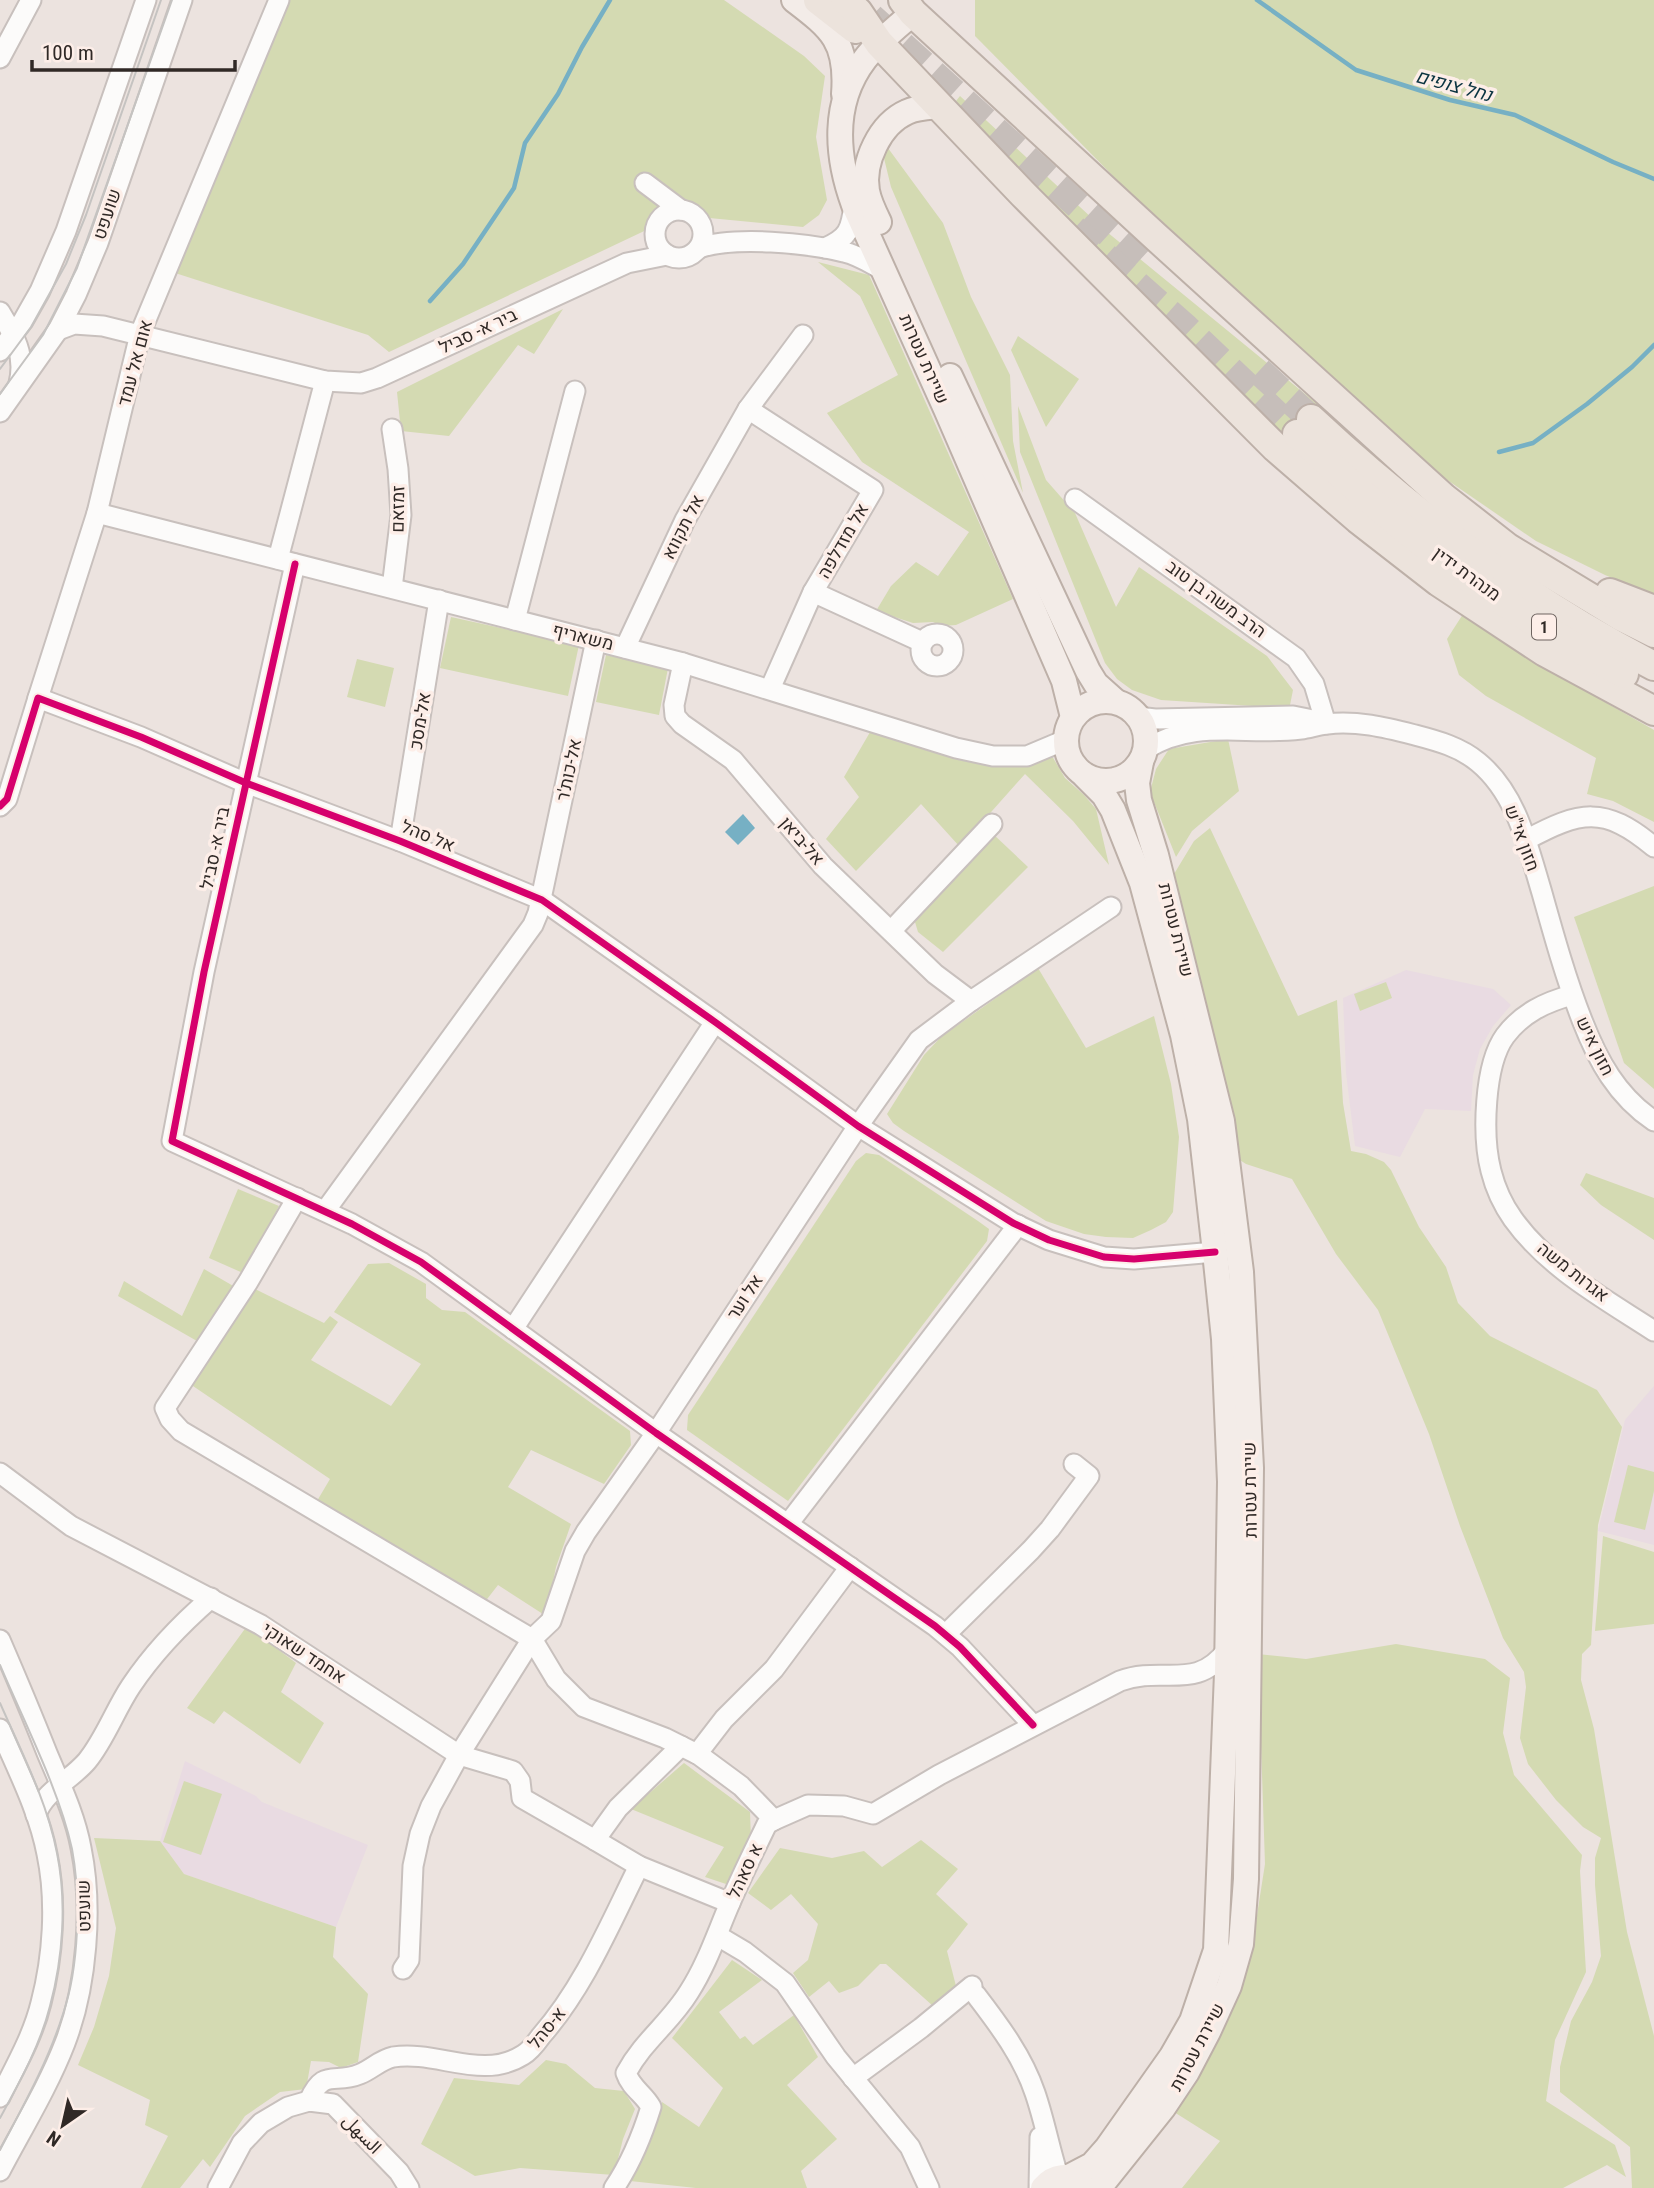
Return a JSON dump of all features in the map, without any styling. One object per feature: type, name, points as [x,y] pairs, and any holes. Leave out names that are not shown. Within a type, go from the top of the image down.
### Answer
[{"type":"highway","points":[[818,0],[863,35],[879,43]]},
{"type":"highway","points":[[845,0],[858,12],[879,43],[1023,194],[1276,448],[1422,570],[1545,652],[1654,711]]},
{"type":"highway","points":[[902,4],[1444,498],[1508,548],[1610,610],[1654,633]]},
{"type":"highway","name":"מנהרת ידין","points":[[1654,666],[1563,615],[1496,570],[1304,427],[1386,513],[1495,595],[1552,632],[1654,690]]},
{"type":"highway","points":[[1444,498],[1576,576],[1606,592],[1654,610]]},
{"type":"main road","points":[[794,0],[831,30],[838,41],[844,78],[843,109]]},
{"type":"main road","name":"שיירת עטרות","points":[[902,4],[879,43],[858,70],[843,109],[839,137],[840,154],[854,205],[1058,668],[1069,699],[1069,729]]},
{"type":"main road","name":"שיירת עטרות","points":[[940,106],[908,111],[890,124],[870,158],[867,192],[877,219],[1088,671],[1096,684],[1115,701]]},
{"type":"main road","points":[[1115,701],[1138,716],[1146,738],[1143,756],[1132,772],[1121,779],[1097,780],[1085,775],[1070,760],[1069,729],[1081,709],[1091,703],[1115,701]]},
{"type":"main road","name":"שיירת עטרות","points":[[1099,2188],[1163,2108],[1187,2072],[1208,2032],[1229,1986],[1241,1944],[1246,1879],[1251,1468],[1241,1272],[1222,1121],[1160,868],[1139,800],[1137,783],[1143,756]]},
{"type":"main road","name":"שיירת עטרות","points":[[1059,2183],[1092,2165],[1145,2096],[1192,2021],[1216,1950],[1227,1650],[1230,1482],[1224,1339],[1195,1095],[1183,1035],[1142,883],[1114,810],[1085,775]]},
{"type":"street","points":[[0,58],[31,0]]},
{"type":"street","name":"שועפט","points":[[7,345],[40,290],[66,231],[146,0]]},
{"type":"street","name":"שועפט","points":[[0,412],[53,337],[76,295],[98,243],[182,0]]},
{"type":"street","name":"אום אל עמד","points":[[38,698],[97,513],[140,334],[279,0]]},
{"type":"street","points":[[737,241],[701,225],[693,215],[642,184],[653,207],[657,243],[667,255],[684,258],[699,248],[737,241],[825,248],[863,258],[883,270]]},
{"type":"street","points":[[825,248],[844,239],[852,221],[854,205]]},
{"type":"street","points":[[656,230],[666,214],[681,210]]},
{"type":"street","points":[[699,248],[703,237],[701,225]]},
{"type":"street","name":"ביר א- סביל","points":[[627,263],[656,230]]},
{"type":"street","name":"ביר א- סביל","points":[[7,345],[33,350],[74,324],[103,326],[325,381],[360,383],[377,378],[627,263],[667,255]]},
{"type":"street","name":"ביר א- סביל","points":[[76,295],[78,305],[84,313],[103,326]]},
{"type":"street","points":[[0,312],[7,345],[23,370],[19,384]]},
{"type":"street","name":"אל תקווא","points":[[625,648],[685,520],[748,409],[803,335]]},
{"type":"street","name":"ביר א- סביל","points":[[297,1198],[172,1141],[204,972],[246,783],[286,561],[325,381]]},
{"type":"street","points":[[516,620],[575,391]]},
{"type":"street","name":"אל מזדלפה","points":[[748,409],[873,490],[813,592],[770,689]]},
{"type":"street","name":"זמזאם","points":[[392,429],[401,515],[392,589]]},
{"type":"street","name":"הרב משה בן טוב","points":[[1074,499],[1296,658],[1314,684],[1326,724]]},
{"type":"street","name":"משאריף","points":[[97,513],[683,663],[956,748],[993,756],[1027,756],[1069,729]]},
{"type":"street","points":[[813,592],[922,642]]},
{"type":"street","name":"אל-מסכ","points":[[400,841],[439,600]]},
{"type":"street","name":"אל-כות'ר","points":[[325,1211],[533,925],[542,900],[596,640]]},
{"type":"street","name":"אל-ביאן","points":[[683,663],[674,705],[675,716],[682,724],[733,760],[823,866],[935,974],[971,1001]]},
{"type":"street","points":[[3,803],[38,698]]},
{"type":"street","name":"אל סהל","points":[[38,698],[141,737],[246,783],[400,841],[542,900],[715,1021],[858,1126],[1018,1225],[1069,1248],[1104,1258],[1134,1259],[1215,1252]]},
{"type":"street","name":"חזון אי\"ש","points":[[1138,716],[1156,719],[1197,716],[1293,716],[1326,724]]},
{"type":"street","name":"חזון אי\"ש","points":[[1143,756],[1165,738],[1193,730],[1281,730],[1326,724],[1377,726],[1437,741],[1464,751],[1479,762],[1501,786],[1518,819],[1572,995]]},
{"type":"street","points":[[1526,840],[1566,820],[1599,816],[1630,829],[1654,847]]},
{"type":"street","points":[[891,931],[992,824]]},
{"type":"street","name":"אל וער","points":[[403,1969],[409,1960],[413,1866],[430,1806],[532,1639],[551,1621],[575,1550],[586,1532],[656,1433],[858,1126],[919,1041],[971,1001],[1111,907]]},
{"type":"street","name":"חזון איש","points":[[1572,995],[1590,1042],[1613,1084],[1629,1102],[1654,1121]]},
{"type":"street","name":"אגרות משה","points":[[1572,995],[1551,1001],[1521,1019],[1503,1039],[1496,1053],[1486,1118],[1491,1171],[1509,1212],[1536,1244],[1575,1279],[1654,1331]]},
{"type":"street","points":[[513,1329],[715,1021]]},
{"type":"street","points":[[1033,1725],[946,1634],[656,1433],[421,1262],[297,1198],[248,1282],[166,1408],[170,1419],[181,1431],[532,1639],[556,1679],[584,1707],[689,1750],[741,1786],[774,1821],[808,1805],[844,1806],[873,1814],[1033,1725],[1132,1677],[1200,1673],[1209,1670],[1227,1650]]},
{"type":"street","points":[[788,1524],[1018,1225]]},
{"type":"street","points":[[946,1634],[1050,1530],[1089,1476],[1074,1464]]},
{"type":"street","name":"אחמד שאוקי","points":[[0,1473],[71,1525],[261,1625],[459,1755],[513,1771],[520,1781],[522,1798],[595,1840]]},
{"type":"street","points":[[730,1903],[639,1866],[595,1840],[618,1808],[724,1719],[774,1669],[850,1567]]},
{"type":"street","points":[[36,1815],[41,1802],[89,1759],[131,1686],[153,1657],[185,1620],[211,1598]]},
{"type":"street","name":"שועפט","points":[[0,1640],[61,1785],[82,1848],[86,1916],[80,1980],[74,2014],[65,2042],[0,2171]]},
{"type":"street","points":[[1175,1675],[1206,1683],[1226,1699]]},
{"type":"street","name":"שועפט","points":[[0,1729],[36,1815],[47,1854],[51,1888],[50,1948],[41,2005],[0,2097]]},
{"type":"street","points":[[16,1766],[35,1784],[61,1785]]},
{"type":"street","name":"א סאהל","points":[[614,2188],[642,2134],[651,2107],[629,2083],[626,2073],[647,2040],[675,2013],[691,1990],[767,1825],[774,1821]]},
{"type":"street","name":"א-סהל","points":[[309,2101],[314,2089],[323,2080],[359,2074],[379,2061],[395,2057],[493,2066],[507,2064],[526,2054],[553,2023],[573,1994],[639,1866]]},
{"type":"street","points":[[718,1936],[745,1952],[785,1983],[836,2057],[910,2147],[929,2188]]},
{"type":"street","points":[[853,2078],[974,1991],[1018,2057],[1035,2092],[1059,2183]]},
{"type":"street","points":[[218,2188],[242,2143],[261,2123],[288,2107],[309,2101]]},
{"type":"street","name":"السهل","points":[[309,2101],[333,2104],[400,2172],[409,2188]]},
{"type":"shaded area","points":[[1406,970],[1493,989],[1511,1005],[1493,1026],[1480,1049],[1473,1075],[1471,1111],[1425,1109],[1400,1157],[1355,1146],[1346,1073],[1343,998]]},
{"type":"shaded area","points":[[1654,1386],[1654,1545],[1598,1531],[1625,1420]]},
{"type":"shaded area","points":[[185,1761],[256,1796],[262,1802],[368,1845],[336,1927],[184,1874],[160,1841]]},
{"type":"green space","points":[[287,0],[724,0],[804,56],[825,76],[816,137],[827,200],[819,215],[803,227],[678,215],[389,352],[368,335],[172,272]]},
{"type":"green space","points":[[975,0],[1654,0],[1654,595],[1605,575],[1536,541],[1440,475],[1118,181],[975,36]]},
{"type":"green space","points":[[960,96],[1107,232],[1321,407],[1285,440],[1036,187],[956,101]]},
{"type":"green space","points":[[885,144],[943,223],[971,297],[1010,375],[1013,441],[1023,493],[891,187],[883,154]]},
{"type":"green space","points":[[818,262],[869,275],[1013,599],[956,625],[913,623],[876,611],[891,586],[916,562],[938,576],[969,532],[862,462],[827,413],[898,375],[860,296]]},
{"type":"green space","points":[[563,309],[534,354],[518,345],[449,436],[401,431],[397,392]]},
{"type":"green space","points":[[1018,336],[1079,379],[1046,427],[1011,350]]},
{"type":"green space","points":[[1018,406],[1046,480],[1075,513],[1116,607],[1139,567],[1267,656],[1293,690],[1290,705],[1285,708],[1161,700],[1132,690],[1117,679],[1105,663],[1020,452]]},
{"type":"green space","points":[[1465,611],[1517,652],[1654,730],[1654,822],[1613,801],[1587,794],[1596,758],[1486,696],[1459,675],[1447,639]]},
{"type":"green space","points":[[451,617],[579,645],[568,696],[440,668]]},
{"type":"green space","points":[[606,655],[668,668],[659,715],[596,702]]},
{"type":"green space","points":[[357,659],[394,668],[385,707],[347,697]]},
{"type":"green space","points":[[873,727],[1000,760],[1052,756],[1065,778],[1096,809],[1109,865],[1073,821],[1025,774],[960,847],[921,804],[856,871],[826,839],[859,797],[844,777]]},
{"type":"green space","points":[[1228,739],[1239,791],[1192,831],[1176,857],[1150,792],[1156,769],[1169,749]]},
{"type":"green space","points":[[1210,828],[1298,1016],[1337,1000],[1343,1103],[1351,1151],[1384,1162],[1391,1170],[1419,1227],[1446,1267],[1458,1303],[1490,1336],[1597,1390],[1622,1427],[1598,1525],[1591,1645],[1582,1654],[1581,1680],[1594,1729],[1627,1932],[1654,2036],[1654,2188],[1632,2188],[1630,2147],[1560,2092],[1560,2067],[1571,2021],[1592,1982],[1601,1956],[1595,1858],[1601,1838],[1583,1827],[1556,1800],[1528,1764],[1520,1738],[1526,1687],[1524,1672],[1503,1638],[1460,1526],[1429,1434],[1378,1310],[1336,1254],[1292,1179],[1246,1164],[1232,1155],[1174,874],[1194,841]]},
{"type":"green space","points":[[992,833],[1028,867],[943,952],[918,932],[915,922],[919,913]]},
{"type":"green space","points":[[1654,886],[1654,1089],[1624,1063],[1574,917]]},
{"type":"green space","points":[[1038,968],[1086,1048],[1154,1016],[1171,1084],[1179,1137],[1173,1212],[1166,1222],[1133,1238],[1084,1234],[1046,1221],[904,1131],[893,1123],[887,1114],[924,1055],[941,1037]]},
{"type":"green space","points":[[1386,982],[1392,998],[1360,1011],[1354,994]]},
{"type":"green space","points":[[866,1153],[879,1155],[989,1229],[987,1241],[788,1501],[687,1430],[688,1415],[856,1161]]},
{"type":"green space","points":[[1586,1173],[1654,1198],[1654,1240],[1601,1205],[1580,1185]]},
{"type":"green space","points":[[238,1189],[279,1206],[243,1273],[209,1258]]},
{"type":"green space","points":[[389,1263],[426,1284],[426,1298],[442,1310],[465,1312],[630,1431],[631,1445],[604,1484],[531,1450],[508,1487],[571,1524],[556,1567],[546,1616],[498,1585],[484,1603],[317,1501],[330,1479],[190,1384],[253,1288],[324,1323],[330,1316],[338,1322],[311,1360],[391,1406],[421,1364],[334,1312],[368,1264]]},
{"type":"green space","points":[[204,1269],[235,1287],[197,1341],[118,1296],[124,1281],[182,1316]]},
{"type":"green space","points":[[1628,1465],[1654,1472],[1654,1491],[1645,1530],[1614,1522]]},
{"type":"green space","points":[[1603,1536],[1654,1552],[1654,1624],[1595,1631]]},
{"type":"green space","points":[[247,1626],[296,1663],[281,1692],[324,1723],[300,1764],[224,1711],[214,1724],[187,1708]]},
{"type":"green space","points":[[1396,1644],[1485,1659],[1510,1678],[1503,1733],[1514,1775],[1582,1855],[1580,1871],[1586,1972],[1555,2040],[1546,2101],[1615,2145],[1626,2177],[1607,2165],[1563,2188],[1182,2188],[1220,2141],[1174,2112],[1252,1947],[1265,1864],[1258,1654],[1306,1659]]},
{"type":"green space","points":[[684,1763],[750,1812],[751,1839],[729,1885],[705,1877],[724,1847],[631,1809]]},
{"type":"green space","points":[[184,1781],[222,1794],[201,1855],[163,1842]]},
{"type":"green space","points":[[94,1838],[160,1841],[184,1874],[336,1927],[333,1957],[368,1994],[358,2062],[341,2068],[329,2062],[311,2061],[306,2089],[280,2092],[245,2116],[210,2167],[203,2159],[180,2188],[141,2188],[168,2136],[145,2125],[150,2100],[78,2065],[94,2027],[109,1976],[116,1928]]},
{"type":"green space","points":[[921,1840],[958,1869],[936,1894],[968,1924],[947,1951],[956,1986],[933,2006],[886,1964],[880,1964],[858,1986],[839,1993],[829,1981],[809,1997],[793,1973],[808,1960],[818,1924],[791,1894],[771,1910],[748,1893],[780,1848],[832,1858],[864,1851],[882,1867]]},
{"type":"green space","points":[[732,1960],[762,1980],[719,2012],[740,2039],[745,2036],[753,2045],[794,2015],[818,2057],[787,2085],[837,2139],[801,2171],[807,2188],[696,2188],[630,2181],[656,2125],[662,2102],[699,2127],[723,2088],[672,2038]]},
{"type":"green space","points":[[546,2060],[566,2064],[595,2088],[624,2091],[635,2109],[623,2139],[614,2175],[520,2168],[475,2176],[421,2144],[454,2078],[519,2085]]},
{"type":"water","points":[[743,814],[755,828],[738,845],[725,832]]},
{"type":"waterway","points":[[430,301],[463,264],[514,188],[525,143],[558,94],[610,0]]},
{"type":"waterway","name":"נחל צופים","points":[[1257,0],[1356,70],[1450,100],[1515,115],[1654,179]]},
{"type":"waterway","points":[[1499,452],[1533,443],[1587,404],[1654,345]]},
{"type":"tunnel","points":[[871,17],[1139,261]]},
{"type":"tunnel","points":[[1074,229],[1186,328],[1297,434]]},
{"type":"tunnel","points":[[1259,371],[1311,419]]},
{"type":"tram line","points":[[0,369],[31,327],[66,264],[86,215],[161,0]]},
{"type":"tram line","points":[[0,394],[43,335],[77,268],[172,0]]},
{"type":"tram line","points":[[0,1665],[59,1803],[72,1849],[77,1889],[75,1954],[63,2014],[43,2067],[0,2150]]},
{"type":"tram line","points":[[0,1703],[47,1814],[57,1853],[63,1910],[58,1969],[46,2021],[28,2064],[0,2118]]},
{"type":"cycle path","points":[[295,564],[204,972],[172,1141],[352,1224],[421,1262],[656,1433],[935,1626],[960,1647],[1033,1725]]},
{"type":"cycle path","points":[[0,806],[7,799],[38,698],[141,737],[246,783],[400,841],[542,900],[858,1126],[1013,1223],[1049,1240],[1104,1257],[1134,1259],[1215,1252]]}]
